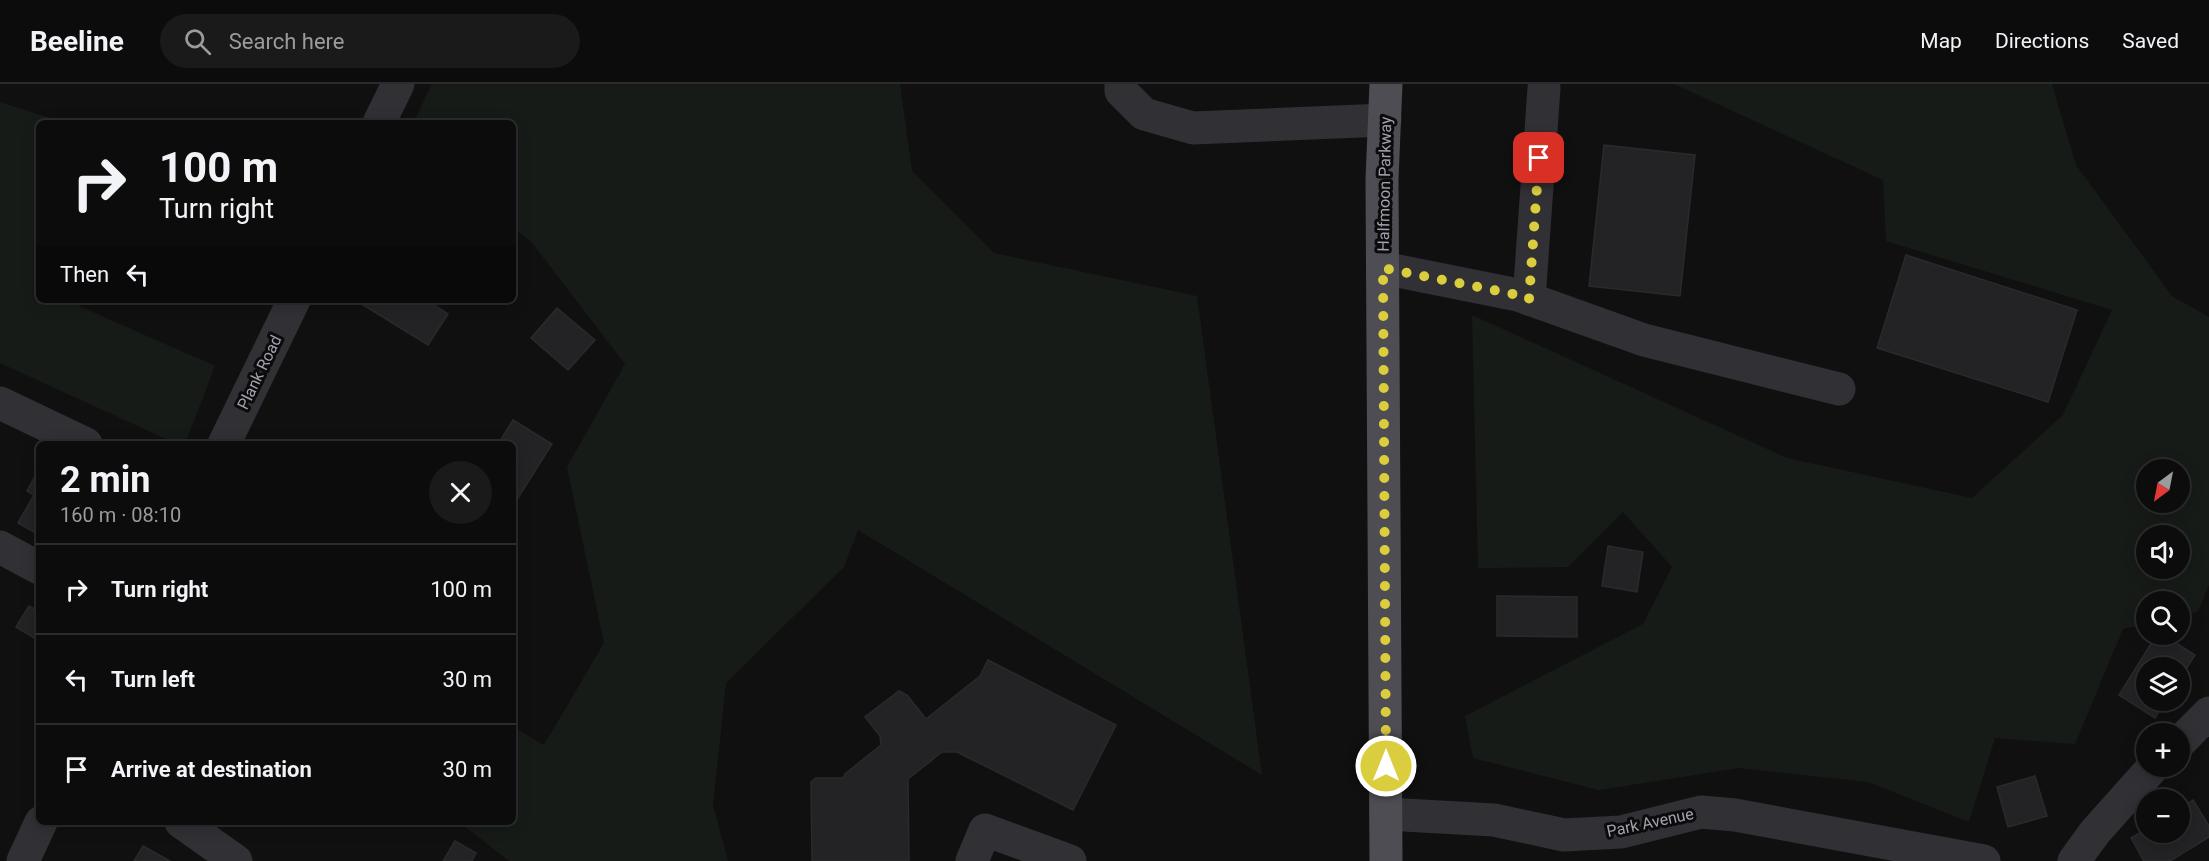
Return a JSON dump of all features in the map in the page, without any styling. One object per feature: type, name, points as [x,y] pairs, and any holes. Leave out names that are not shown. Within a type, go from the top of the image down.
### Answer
[{"type":"main road","name":"Halfmoon Parkway","points":[[1386,84],[1382,179],[1386,861]]},
{"type":"street","points":[[380,120],[398,84]]},
{"type":"street","points":[[1121,84],[1122,91],[1144,114],[1193,128],[1384,120]]},
{"type":"street","points":[[1529,299],[1544,87]]},
{"type":"street","points":[[1383,268],[1518,295],[1644,340],[1839,389]]},
{"type":"street","name":"Plank Road","points":[[225,441],[293,303]]},
{"type":"street","points":[[0,403],[80,441]]},
{"type":"street","points":[[0,547],[36,566]]},
{"type":"street","points":[[2190,732],[2209,713]]},
{"type":"street","points":[[2074,861],[2095,832],[2144,777]]},
{"type":"street","name":"Park Avenue","points":[[1386,813],[1494,820],[1564,835],[1621,832],[1701,812],[1735,815],[1984,861]]},
{"type":"street","points":[[23,861],[40,825]]},
{"type":"street","points":[[185,825],[236,861]]},
{"type":"street","points":[[972,861],[985,830],[1070,861]]},
{"type":"shaded area","points":[[432,84],[900,84],[912,171],[994,253],[1197,296],[1262,775],[858,530],[844,567],[726,683],[713,805],[728,861],[509,861],[463,825],[516,825],[516,729],[544,745],[604,643],[567,467],[625,364],[533,244],[516,230],[516,120],[414,120]]},
{"type":"shaded area","points":[[1674,84],[2052,84],[2076,165],[2172,296],[2209,317],[2209,585],[2198,612],[2190,614],[2190,591],[2136,591],[2136,626],[2123,629],[2075,744],[1995,738],[1969,822],[1868,782],[1739,768],[1599,790],[1473,758],[1465,716],[1643,624],[1672,567],[1623,512],[1568,567],[1478,568],[1472,315],[1787,458],[1972,498],[2063,415],[2112,310],[1886,241],[1883,180]]},
{"type":"shaded area","points":[[0,102],[54,120],[36,120],[36,303],[79,303],[79,306],[215,366],[186,441],[170,441],[0,363]]},
{"type":"building","points":[[1604,145],[1695,155],[1680,296],[1589,286]]},
{"type":"building","points":[[1906,255],[2077,310],[2048,402],[1877,348]]},
{"type":"building","points":[[360,303],[431,303],[448,314],[428,345]]},
{"type":"building","points":[[557,308],[595,340],[568,370],[531,338]]},
{"type":"building","points":[[513,420],[552,444],[516,501],[516,441],[500,441]]},
{"type":"building","points":[[36,474],[36,533],[18,523],[34,495],[27,491]]},
{"type":"building","points":[[1608,546],[1643,552],[1637,592],[1602,586]]},
{"type":"building","points":[[1497,596],[1577,597],[1577,637],[1497,636]]},
{"type":"building","points":[[29,606],[36,610],[36,639],[16,627]]},
{"type":"building","points":[[2150,645],[2179,645],[2195,655],[2190,663],[2190,657],[2143,657]]},
{"type":"building","points":[[988,660],[1116,725],[1073,810],[957,752],[942,752],[908,779],[909,861],[812,861],[811,782],[816,778],[843,778],[881,745],[880,736],[865,717],[899,691],[907,695],[926,719],[980,676]]},
{"type":"building","points":[[2136,668],[2136,706],[2119,695]]},
{"type":"building","points":[[2144,711],[2159,711],[2155,718]]},
{"type":"building","points":[[2035,776],[2047,816],[2008,827],[1997,787]]},
{"type":"building","points":[[2193,800],[2209,826],[2209,837],[2170,861],[2144,861],[2131,838],[2136,835],[2136,843],[2190,843],[2190,802]]},
{"type":"building","points":[[455,841],[476,853],[472,861],[443,861]]},
{"type":"building","points":[[143,846],[170,861],[134,861]]},
{"type":"route","points":[[1386,766],[1383,268],[1529,299],[1539,158]]}]
